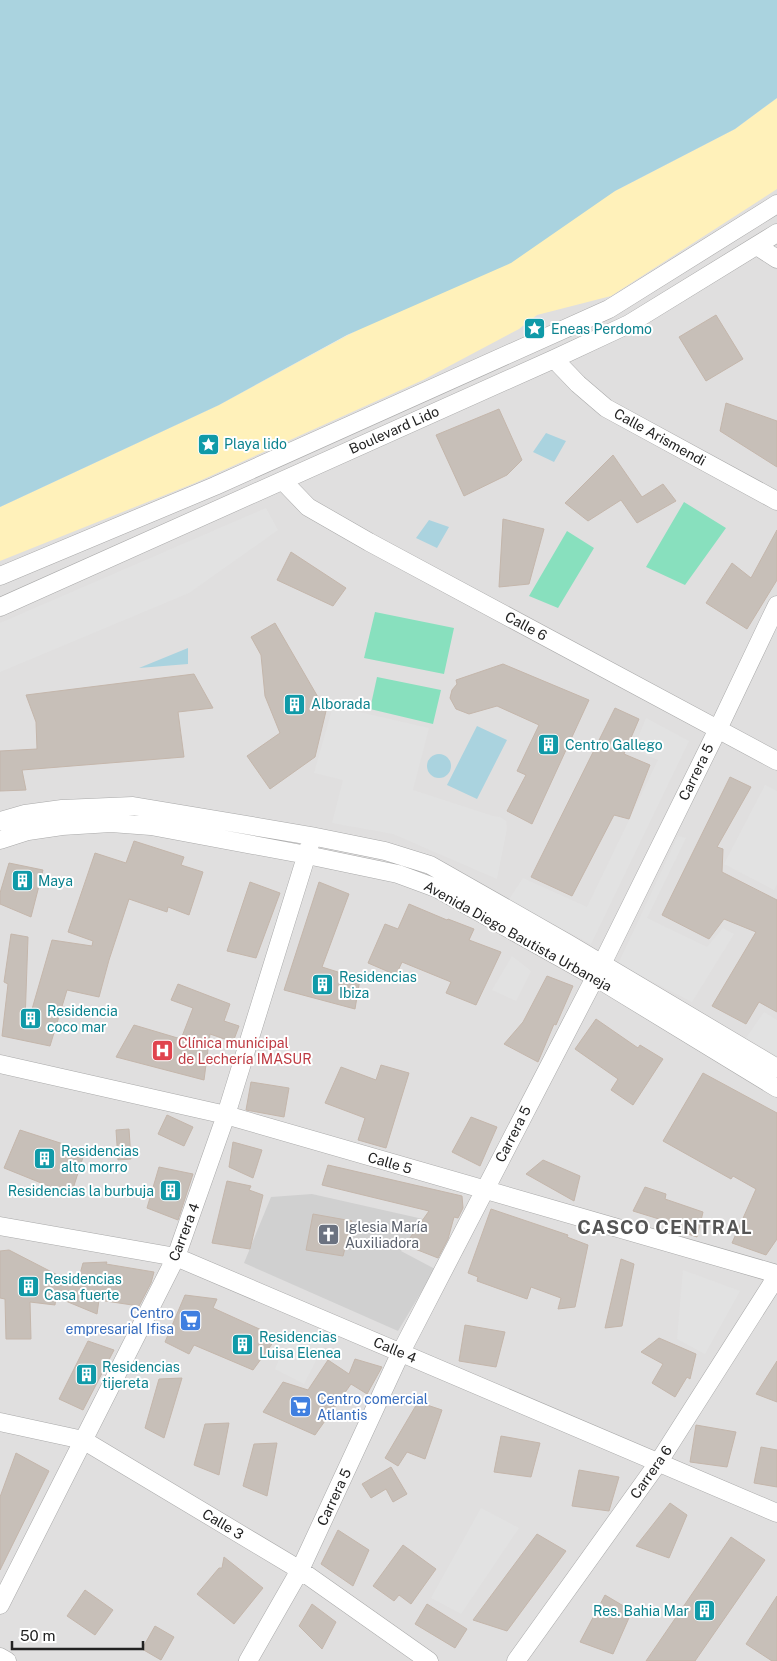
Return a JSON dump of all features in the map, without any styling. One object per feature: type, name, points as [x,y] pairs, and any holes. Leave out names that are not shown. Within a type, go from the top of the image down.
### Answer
[{"type":"street","name":"Boulevard Lido","points":[[0,576],[215,486],[609,309],[777,204]]},
{"type":"street","name":"Boulevard Lido","points":[[0,607],[629,324],[777,233]]},
{"type":"street","points":[[757,246],[777,259]]},
{"type":"street","name":"Calle Arismendi","points":[[554,359],[578,384],[606,408],[777,501]]},
{"type":"street","name":"Calle 6","points":[[283,481],[308,507],[369,542],[777,761]]},
{"type":"street","name":"Carrera 5","points":[[248,1661],[300,1570],[401,1352],[598,971],[777,605]]},
{"type":"street","name":"Avenida Diego Bautista Urbaneja","points":[[0,821],[25,814],[62,809],[133,806],[311,836],[385,851],[430,865],[567,943],[598,971],[777,1088]]},
{"type":"street","name":"Avenida Diego Bautista Urbaneja","points":[[0,840],[28,831],[62,826],[111,824],[151,826],[398,874],[436,888],[598,971],[777,1068]]},
{"type":"street","name":"Carrera 4","points":[[0,1605],[176,1257],[226,1115],[307,855],[311,836]]},
{"type":"street","name":"Calle 5","points":[[0,1064],[226,1115],[777,1275]]},
{"type":"street","name":"Calle 4","points":[[0,1226],[176,1257],[658,1464],[777,1513]]},
{"type":"street","name":"Carrera 6","points":[[516,1661],[658,1464],[777,1275]]},
{"type":"street","name":"Calle 3","points":[[0,1422],[83,1440],[300,1570],[429,1661]]},
{"type":"street","points":[[0,1657],[7,1661]]},
{"type":"shaded area","points":[[777,98],[777,1661],[0,1661],[0,507],[219,405],[615,191],[735,129]]},
{"type":"shaded area","points":[[266,508],[278,530],[189,593],[0,672],[0,623]]},
{"type":"shaded area","points":[[333,706],[429,728],[413,790],[500,817],[506,821],[507,829],[497,879],[393,834],[332,823],[343,780],[314,773]]},
{"type":"shaded area","points":[[646,718],[689,741],[591,944],[508,901],[523,878],[587,907],[658,760],[633,750]]},
{"type":"shaded area","points":[[765,785],[777,791],[777,884],[774,890],[724,864]]},
{"type":"shaded area","points":[[678,836],[686,838],[647,918],[707,947],[723,928],[734,934],[692,1002],[618,964]]},
{"type":"shaded area","points":[[512,956],[531,971],[516,1001],[492,990]]},
{"type":"shaded area","points":[[764,1012],[777,1020],[777,1056],[746,1038]]},
{"type":"shaded area","points":[[312,1194],[423,1219],[401,1251],[435,1269],[398,1331],[244,1263],[271,1197]]},
{"type":"shaded area","points":[[683,1270],[740,1291],[705,1354],[677,1339]]},
{"type":"shaded area","points":[[290,1332],[324,1345],[304,1384],[275,1369]]},
{"type":"shaded area","points":[[481,1508],[519,1528],[461,1614],[431,1598]]},
{"type":"sand","points":[[777,98],[777,189],[611,296],[537,315],[519,329],[423,380],[195,483],[0,561],[0,507],[219,405],[615,191],[735,129]]},
{"type":"green space","points":[[684,502],[726,528],[685,585],[646,567]]},
{"type":"green space","points":[[567,531],[594,548],[558,608],[529,596]]},
{"type":"green space","points":[[375,612],[454,628],[444,674],[364,658]]},
{"type":"green space","points":[[377,677],[441,690],[433,724],[370,709]]},
{"type":"water","points":[[0,0],[777,0],[777,98],[735,129],[615,191],[511,263],[347,335],[219,405],[0,507]]},
{"type":"water","points":[[546,433],[566,441],[554,462],[533,452]]},
{"type":"water","points":[[429,520],[449,527],[437,548],[416,538]]},
{"type":"water","points":[[188,648],[188,664],[139,668]]},
{"type":"water","points":[[477,726],[507,740],[477,799],[447,785]]},
{"type":"water","points":[[439,754],[447,758],[451,766],[447,774],[439,778],[431,774],[427,766],[431,758]]},
{"type":"building","points":[[716,315],[743,359],[706,381],[679,337]]},
{"type":"building","points":[[726,403],[777,421],[777,467],[720,431]]},
{"type":"building","points":[[499,409],[522,460],[507,475],[464,496],[436,435]]},
{"type":"building","points":[[613,455],[642,497],[663,484],[676,501],[637,523],[621,500],[588,521],[565,503]]},
{"type":"building","points":[[503,519],[544,529],[529,584],[499,587]]},
{"type":"building","points":[[777,530],[777,580],[747,629],[706,603],[732,563],[751,578]]},
{"type":"building","points":[[291,552],[346,588],[333,606],[277,580]]},
{"type":"building","name":"Alborada","points":[[275,623],[326,711],[315,757],[270,789],[247,756],[280,733],[265,696],[261,655],[251,637]]},
{"type":"building","name":"Centro Gallego","points":[[503,664],[589,700],[532,824],[507,811],[526,775],[517,771],[539,725],[497,706],[469,714],[456,709],[450,698],[452,690],[457,684],[456,680]]},
{"type":"building","points":[[194,674],[213,708],[178,712],[184,757],[22,770],[26,790],[0,791],[0,751],[37,749],[36,722],[26,695]]},
{"type":"building","points":[[615,708],[639,719],[624,754],[650,765],[629,819],[614,815],[572,896],[531,877]]},
{"type":"building","points":[[730,777],[751,787],[717,847],[723,849],[722,872],[777,900],[777,1012],[759,1002],[746,1024],[712,1006],[756,932],[724,919],[709,939],[662,915]]},
{"type":"building","points":[[134,841],[184,857],[181,865],[203,872],[189,915],[168,907],[167,912],[129,899],[99,997],[67,990],[50,1046],[2,1036],[8,984],[4,982],[11,934],[28,937],[25,1022],[28,1023],[52,940],[92,946],[93,941],[68,932],[95,853],[126,863]]},
{"type":"building","name":"Maya","points":[[9,863],[43,870],[31,917],[0,904],[0,893]]},
{"type":"building","points":[[250,882],[280,893],[256,958],[227,951]]},
{"type":"building","points":[[319,882],[349,894],[322,967],[360,979],[355,1009],[284,990]]},
{"type":"building","points":[[409,904],[474,929],[469,940],[501,952],[476,1005],[446,993],[451,982],[402,962],[396,975],[368,963],[385,924],[398,929]]},
{"type":"building","points":[[547,976],[573,986],[538,1062],[504,1044],[523,1022]]},
{"type":"building","points":[[178,984],[230,1004],[224,1021],[239,1026],[233,1042],[210,1034],[204,1080],[116,1057],[134,1025],[181,1039],[193,1008],[171,1000]]},
{"type":"building","points":[[596,1019],[638,1048],[640,1045],[663,1059],[633,1105],[611,1090],[618,1079],[575,1049]]},
{"type":"building","points":[[381,1065],[409,1073],[386,1148],[358,1140],[365,1118],[325,1103],[341,1067],[376,1080]]},
{"type":"building","points":[[703,1073],[777,1113],[777,1239],[766,1255],[732,1243],[756,1189],[733,1176],[731,1179],[663,1141]]},
{"type":"building","points":[[251,1082],[289,1088],[284,1117],[246,1110]]},
{"type":"building","points":[[167,1115],[193,1127],[184,1146],[158,1134]]},
{"type":"building","points":[[471,1117],[497,1127],[480,1166],[452,1152]]},
{"type":"building","points":[[129,1129],[131,1159],[118,1160],[116,1130]]},
{"type":"building","name":"Residencias alto morro","points":[[20,1130],[85,1151],[71,1195],[4,1168]]},
{"type":"building","points":[[233,1142],[262,1150],[253,1178],[229,1167]]},
{"type":"building","points":[[543,1160],[580,1176],[574,1201],[526,1174]]},
{"type":"building","points":[[328,1165],[462,1196],[463,1208],[458,1218],[454,1217],[448,1239],[438,1258],[405,1245],[429,1211],[322,1185]]},
{"type":"building","name":"Residencias la burbuja","points":[[159,1167],[193,1174],[178,1220],[147,1208]]},
{"type":"building","points":[[227,1181],[251,1186],[249,1190],[263,1195],[250,1249],[212,1243]]},
{"type":"building","points":[[645,1187],[666,1194],[665,1199],[703,1212],[697,1237],[670,1228],[672,1223],[633,1211]]},
{"type":"building","points":[[491,1209],[568,1235],[567,1237],[588,1245],[575,1307],[558,1309],[561,1298],[531,1287],[527,1299],[477,1281],[478,1277],[468,1273]]},
{"type":"building","points":[[313,1214],[352,1221],[343,1256],[306,1250]]},
{"type":"building","points":[[9,1250],[77,1285],[83,1263],[107,1262],[106,1264],[154,1272],[151,1283],[139,1306],[99,1300],[97,1314],[56,1297],[55,1305],[30,1302],[31,1339],[6,1339],[5,1299],[0,1298],[0,1251]]},
{"type":"building","points":[[621,1259],[634,1264],[622,1326],[605,1328]]},
{"type":"building","points":[[185,1295],[217,1299],[213,1308],[277,1337],[253,1370],[194,1345],[189,1354],[165,1342]]},
{"type":"building","points":[[465,1325],[505,1332],[496,1367],[459,1361]]},
{"type":"building","points":[[659,1338],[696,1354],[690,1379],[687,1377],[675,1397],[652,1383],[663,1364],[641,1352]]},
{"type":"building","name":"Residencias tijereta","points":[[88,1341],[114,1350],[83,1410],[59,1399]]},
{"type":"building","points":[[355,1359],[382,1367],[367,1394],[351,1384],[315,1435],[263,1412],[283,1382],[308,1390],[328,1360],[349,1374]]},
{"type":"building","points":[[777,1361],[777,1402],[756,1394]]},
{"type":"building","points":[[182,1378],[164,1438],[145,1428],[159,1379]]},
{"type":"building","points":[[418,1402],[442,1410],[425,1459],[407,1452],[398,1466],[385,1458]]},
{"type":"building","points":[[229,1423],[219,1475],[194,1465],[205,1424]]},
{"type":"building","points":[[696,1425],[736,1432],[727,1467],[690,1462]]},
{"type":"building","points":[[501,1436],[540,1443],[531,1477],[494,1472]]},
{"type":"building","points":[[277,1443],[267,1496],[243,1486],[254,1444]]},
{"type":"building","points":[[761,1447],[777,1450],[777,1487],[754,1483]]},
{"type":"building","points":[[16,1453],[49,1471],[0,1570],[0,1497]]},
{"type":"building","points":[[391,1467],[407,1494],[393,1502],[386,1489],[371,1498],[362,1484]]},
{"type":"building","points":[[579,1470],[619,1477],[609,1511],[572,1506]]},
{"type":"building","points":[[670,1503],[687,1515],[669,1558],[636,1546]]},
{"type":"building","points":[[338,1530],[369,1550],[353,1586],[321,1564]]},
{"type":"building","points":[[537,1534],[566,1551],[507,1631],[473,1620]]},
{"type":"building","name":"Res. Bahia Mar","points":[[731,1537],[765,1560],[695,1661],[646,1661]]},
{"type":"building","points":[[403,1545],[436,1569],[411,1604],[399,1595],[394,1601],[373,1586]]},
{"type":"building","points":[[224,1557],[263,1588],[234,1624],[197,1594],[219,1568],[222,1568]]},
{"type":"building","points":[[85,1590],[113,1610],[95,1635],[67,1616]]},
{"type":"building","points":[[605,1595],[632,1611],[613,1654],[580,1642]]},
{"type":"building","points":[[777,1596],[777,1661],[772,1661],[746,1644]]},
{"type":"building","points":[[312,1604],[336,1622],[322,1649],[299,1626]]},
{"type":"building","points":[[427,1604],[467,1629],[455,1648],[415,1624]]},
{"type":"building","points":[[155,1626],[174,1637],[161,1660],[142,1649]]},
{"type":"place","name":"Eneas Perdomo","points":[[535,329]]},
{"type":"place","name":"Playa lido","points":[[208,444]]},
{"type":"place","name":"Alborada","points":[[295,704]]},
{"type":"place","name":"Centro Gallego","points":[[549,745]]},
{"type":"place","name":"Maya","points":[[22,881]]},
{"type":"place","name":"Residencias Ibiza","points":[[323,985]]},
{"type":"place","name":"Residencia coco mar","points":[[31,1019]]},
{"type":"place","name":"Clínica municipal de Lechería IMASUR","points":[[162,1051]]},
{"type":"place","name":"Residencias alto morro","points":[[45,1159]]},
{"type":"place","name":"Residencias la burbuja","points":[[170,1191]]},
{"type":"place","name":"Iglesia María Auxiliadora","points":[[329,1235]]},
{"type":"place","name":"Residencias Casa fuerte","points":[[28,1287]]},
{"type":"place","name":"Centro empresarial Ifisa","points":[[190,1321]]},
{"type":"place","name":"Residencias Luisa Elenea","points":[[243,1345]]},
{"type":"place","name":"Residencias tijereta","points":[[86,1375]]},
{"type":"place","name":"Centro comercial Atlantis","points":[[301,1407]]},
{"type":"place","name":"Res. Bahia Mar","points":[[705,1611]]},
{"type":"district","name":"CASCO CENTRAL","points":[[665,1227]]}]
